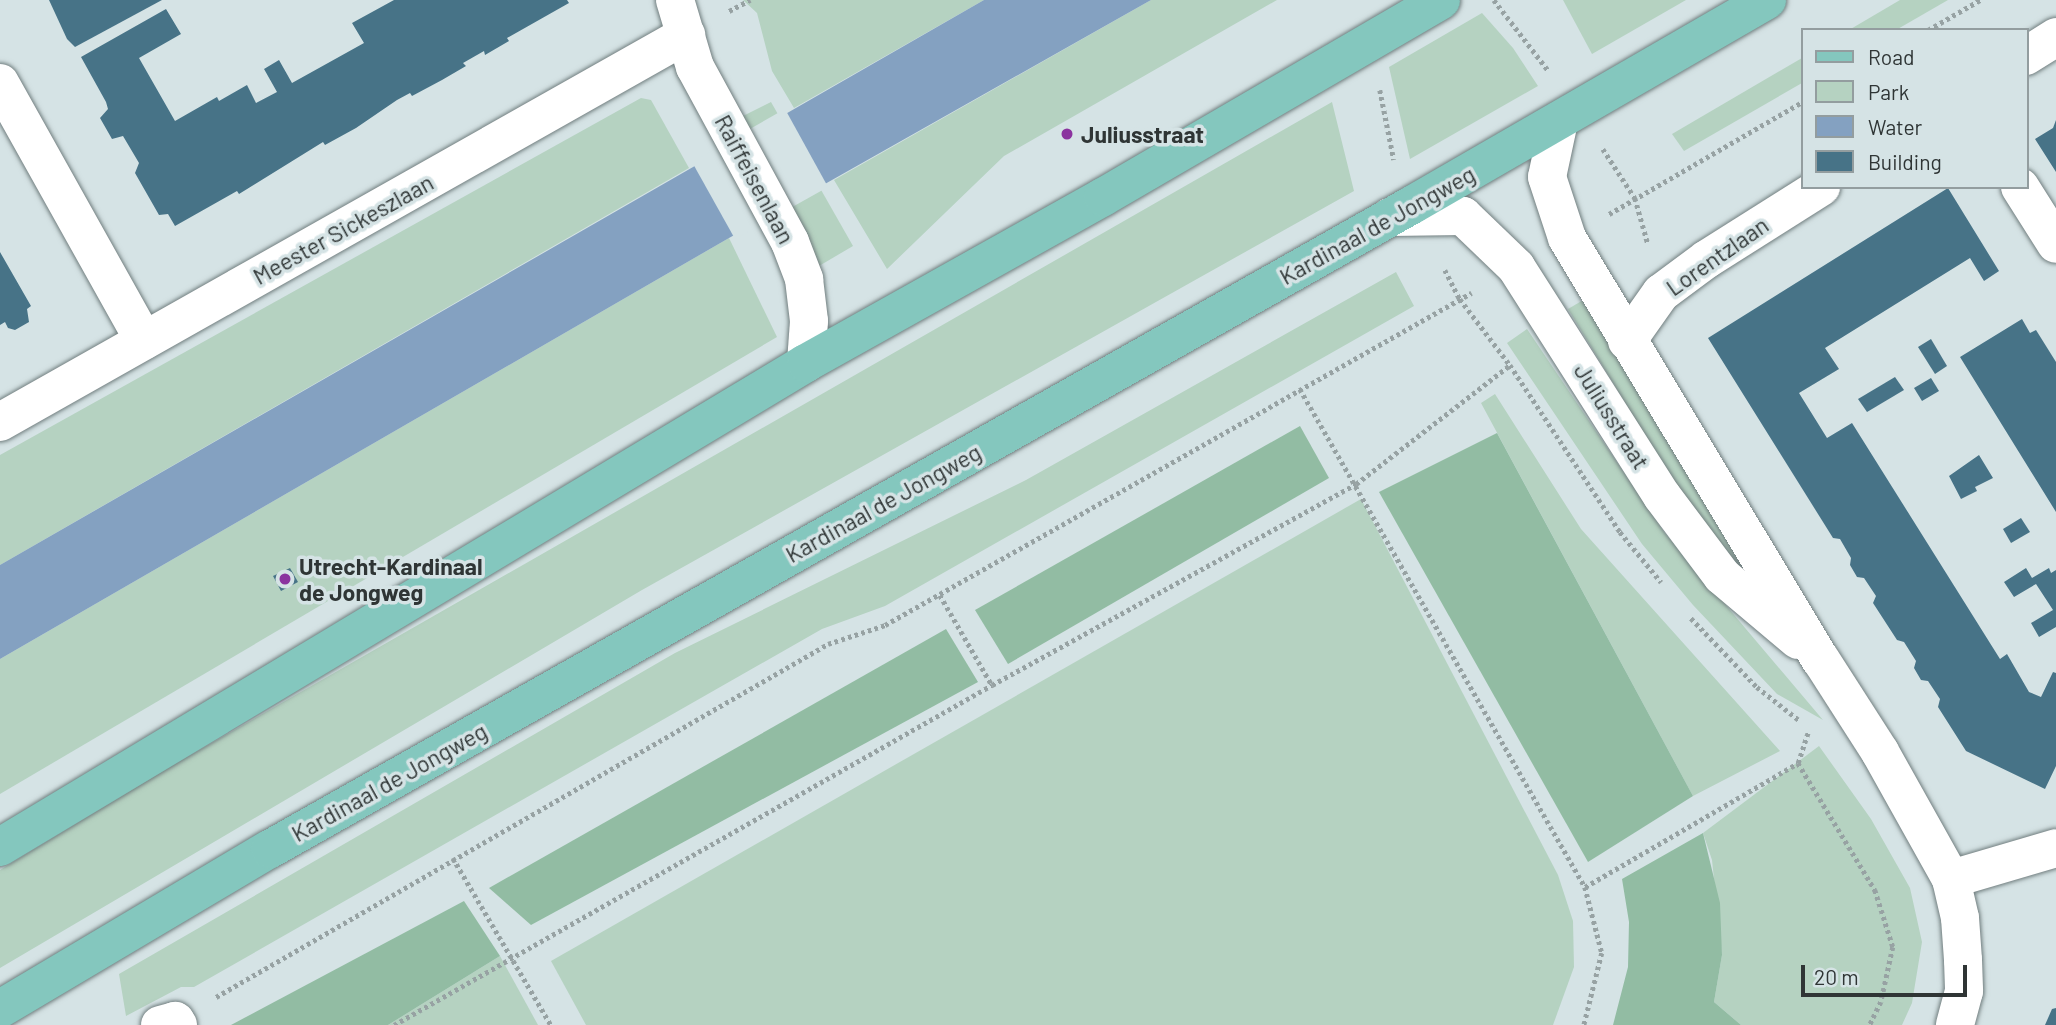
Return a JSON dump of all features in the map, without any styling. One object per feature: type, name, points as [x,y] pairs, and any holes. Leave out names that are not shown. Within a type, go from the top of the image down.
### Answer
[{"type":"main road","points":[[0,847],[806,363],[1103,197],[1441,0]]},
{"type":"main road","name":"Kardinaal de Jongweg","points":[[0,1010],[270,849],[1390,217],[1767,0]]},
{"type":"street","name":"Raiffeisenlaan","points":[[675,0],[695,67],[790,242],[804,279],[809,321],[806,363]]},
{"type":"street","name":"Meester Sickeszlaan","points":[[0,422],[686,36]]},
{"type":"street","points":[[2028,55],[2056,37]]},
{"type":"street","points":[[0,83],[144,341]]},
{"type":"street","name":"Juliusstraat","points":[[1568,116],[1547,177],[1567,238],[1627,341],[1673,410],[1821,660],[1880,752],[1951,879],[1960,918],[1964,960],[1964,990],[1955,1025]]},
{"type":"street","name":"Lorentzlaan","points":[[1627,341],[1661,293],[1707,259],[1818,189]]},
{"type":"street","points":[[2022,189],[2056,244]]},
{"type":"street","name":"Juliusstraat","points":[[1390,217],[1463,216],[1516,267],[1662,496],[1721,576],[1821,660]]},
{"type":"street","points":[[1951,879],[2056,848]]},
{"type":"path","points":[[1493,0],[1568,116],[1635,198],[1661,293]]},
{"type":"path","points":[[1931,28],[1980,0]]},
{"type":"path","points":[[1567,238],[1800,103]]},
{"type":"path","points":[[171,1024],[453,858],[828,644],[885,625],[1516,267]]},
{"type":"path","points":[[394,1025],[992,685],[1356,484],[1510,365]]},
{"type":"path","points":[[1300,389],[1586,887],[1602,953],[1584,1025]]},
{"type":"path","points":[[940,594],[992,685]]},
{"type":"path","points":[[1586,887],[1798,763],[1810,728]]},
{"type":"path","points":[[1798,763],[1875,890],[1894,947],[1881,1002],[1870,1025]]},
{"type":"path","points":[[453,858],[551,1025]]},
{"type":"green space","points":[[743,0],[984,0],[794,108],[772,71],[757,13]]},
{"type":"green space","points":[[1151,0],[1277,0],[1004,156],[887,269],[834,180]]},
{"type":"green space","points":[[1563,0],[1686,0],[1592,54]]},
{"type":"green space","points":[[1900,0],[1948,0],[1899,28],[1852,28]]},
{"type":"green space","points":[[1482,13],[1513,48],[1538,86],[1410,159],[1389,67]]},
{"type":"green space","points":[[1800,59],[1800,84],[1684,151],[1672,134]]},
{"type":"green space","points":[[641,98],[651,100],[689,168],[0,565],[0,455]]},
{"type":"green space","points":[[771,102],[853,246],[819,266],[739,118]]},
{"type":"green space","points":[[1332,102],[1354,191],[642,590],[0,968],[0,870],[168,768]]},
{"type":"green space","points":[[729,238],[777,337],[0,794],[0,659]]},
{"type":"green space","points":[[1396,272],[1414,306],[885,606],[822,629],[194,987],[181,987],[126,1016],[119,974],[675,653],[1026,480]]},
{"type":"green space","points":[[1585,299],[1764,594],[1701,527],[1568,309]]},
{"type":"green space","points":[[1527,329],[1664,532],[1823,720],[1777,694],[1693,605],[1642,544],[1507,343]]},
{"type":"green space","points":[[1495,394],[1581,529],[1780,751],[1693,796],[1481,403]]},
{"type":"green space","points":[[1300,426],[1329,478],[1008,664],[975,610]]},
{"type":"green space","points":[[1497,433],[1693,796],[1588,862],[1379,492]]},
{"type":"green space","points":[[1361,499],[1558,875],[1573,921],[1574,967],[1553,1025],[586,1025],[551,961]]},
{"type":"green space","points":[[946,629],[978,682],[531,925],[489,888]]},
{"type":"green space","points":[[1819,746],[1871,819],[1910,888],[1922,942],[1912,1003],[1902,1025],[1741,1025],[1714,1002],[1722,955],[1712,860],[1703,833]]},
{"type":"green space","points":[[1703,833],[1720,903],[1722,955],[1714,1002],[1741,1025],[1613,1025],[1628,967],[1629,922],[1622,879]]},
{"type":"green space","points":[[464,901],[500,956],[388,1025],[231,1025]]},
{"type":"green space","points":[[500,956],[538,1025],[388,1025]]},
{"type":"water","points":[[984,0],[1151,0],[729,238],[0,659],[0,565]]},
{"type":"pier","points":[[785,109],[828,187],[735,239],[692,162]]},
{"type":"building","points":[[49,0],[162,0],[75,47],[67,39]]},
{"type":"building","points":[[394,0],[567,0],[569,3],[507,38],[509,41],[485,55],[484,51],[463,63],[466,66],[442,80],[412,96],[410,93],[397,100],[356,128],[325,145],[323,142],[239,194],[237,191],[175,226],[168,214],[159,215],[135,173],[139,163],[123,136],[112,139],[100,118],[108,109],[106,102],[81,57],[166,9],[181,34],[139,58],[175,121],[217,97],[219,101],[247,85],[256,103],[277,92],[264,69],[279,60],[292,83],[364,43],[352,23]]},
{"type":"building","points":[[2056,120],[2056,172],[2035,139],[2053,128]]},
{"type":"building","points":[[1949,189],[1999,271],[1984,281],[1970,258],[1825,348],[1839,369],[1799,393],[1827,438],[1852,423],[2000,659],[2007,654],[2029,692],[2041,697],[2053,672],[2056,673],[2056,766],[2045,789],[1966,751],[1938,707],[1940,699],[1928,681],[1921,680],[1914,668],[1916,661],[1904,642],[1897,640],[1873,603],[1876,596],[1864,578],[1857,577],[1850,565],[1851,558],[1840,539],[1833,538],[1708,338]]},
{"type":"building","points":[[0,252],[31,306],[27,309],[29,322],[15,330],[8,328],[5,322],[0,325]]},
{"type":"building","points":[[2022,319],[2030,333],[2036,330],[2056,362],[2056,512],[1960,357]]},
{"type":"building","points":[[1931,339],[1947,366],[1935,374],[1918,347]]},
{"type":"building","points":[[1895,377],[1904,390],[1867,412],[1858,399]]},
{"type":"building","points":[[1931,378],[1939,391],[1922,401],[1914,388]]},
{"type":"building","points":[[1979,455],[1993,478],[1975,487],[1977,491],[1961,499],[1949,476]]},
{"type":"building","points":[[2021,518],[2030,532],[2011,543],[2003,529]]},
{"type":"building","name":"Utrecht-Kardinaal de Jongweg","points":[[290,568],[298,582],[281,591],[273,576]]},
{"type":"building","points":[[2026,568],[2032,578],[2049,568],[2051,573],[2056,570],[2056,627],[2039,637],[2031,623],[2053,610],[2036,584],[2014,597],[2004,582]]},
{"type":"building","points":[[2056,1008],[2056,1025],[2045,1025],[2052,1009]]},
{"type":"place","name":"Juliusstraat","points":[[1067,134]]},
{"type":"place","name":"Utrecht-Kardinaal de Jongweg","points":[[285,579]]}]
